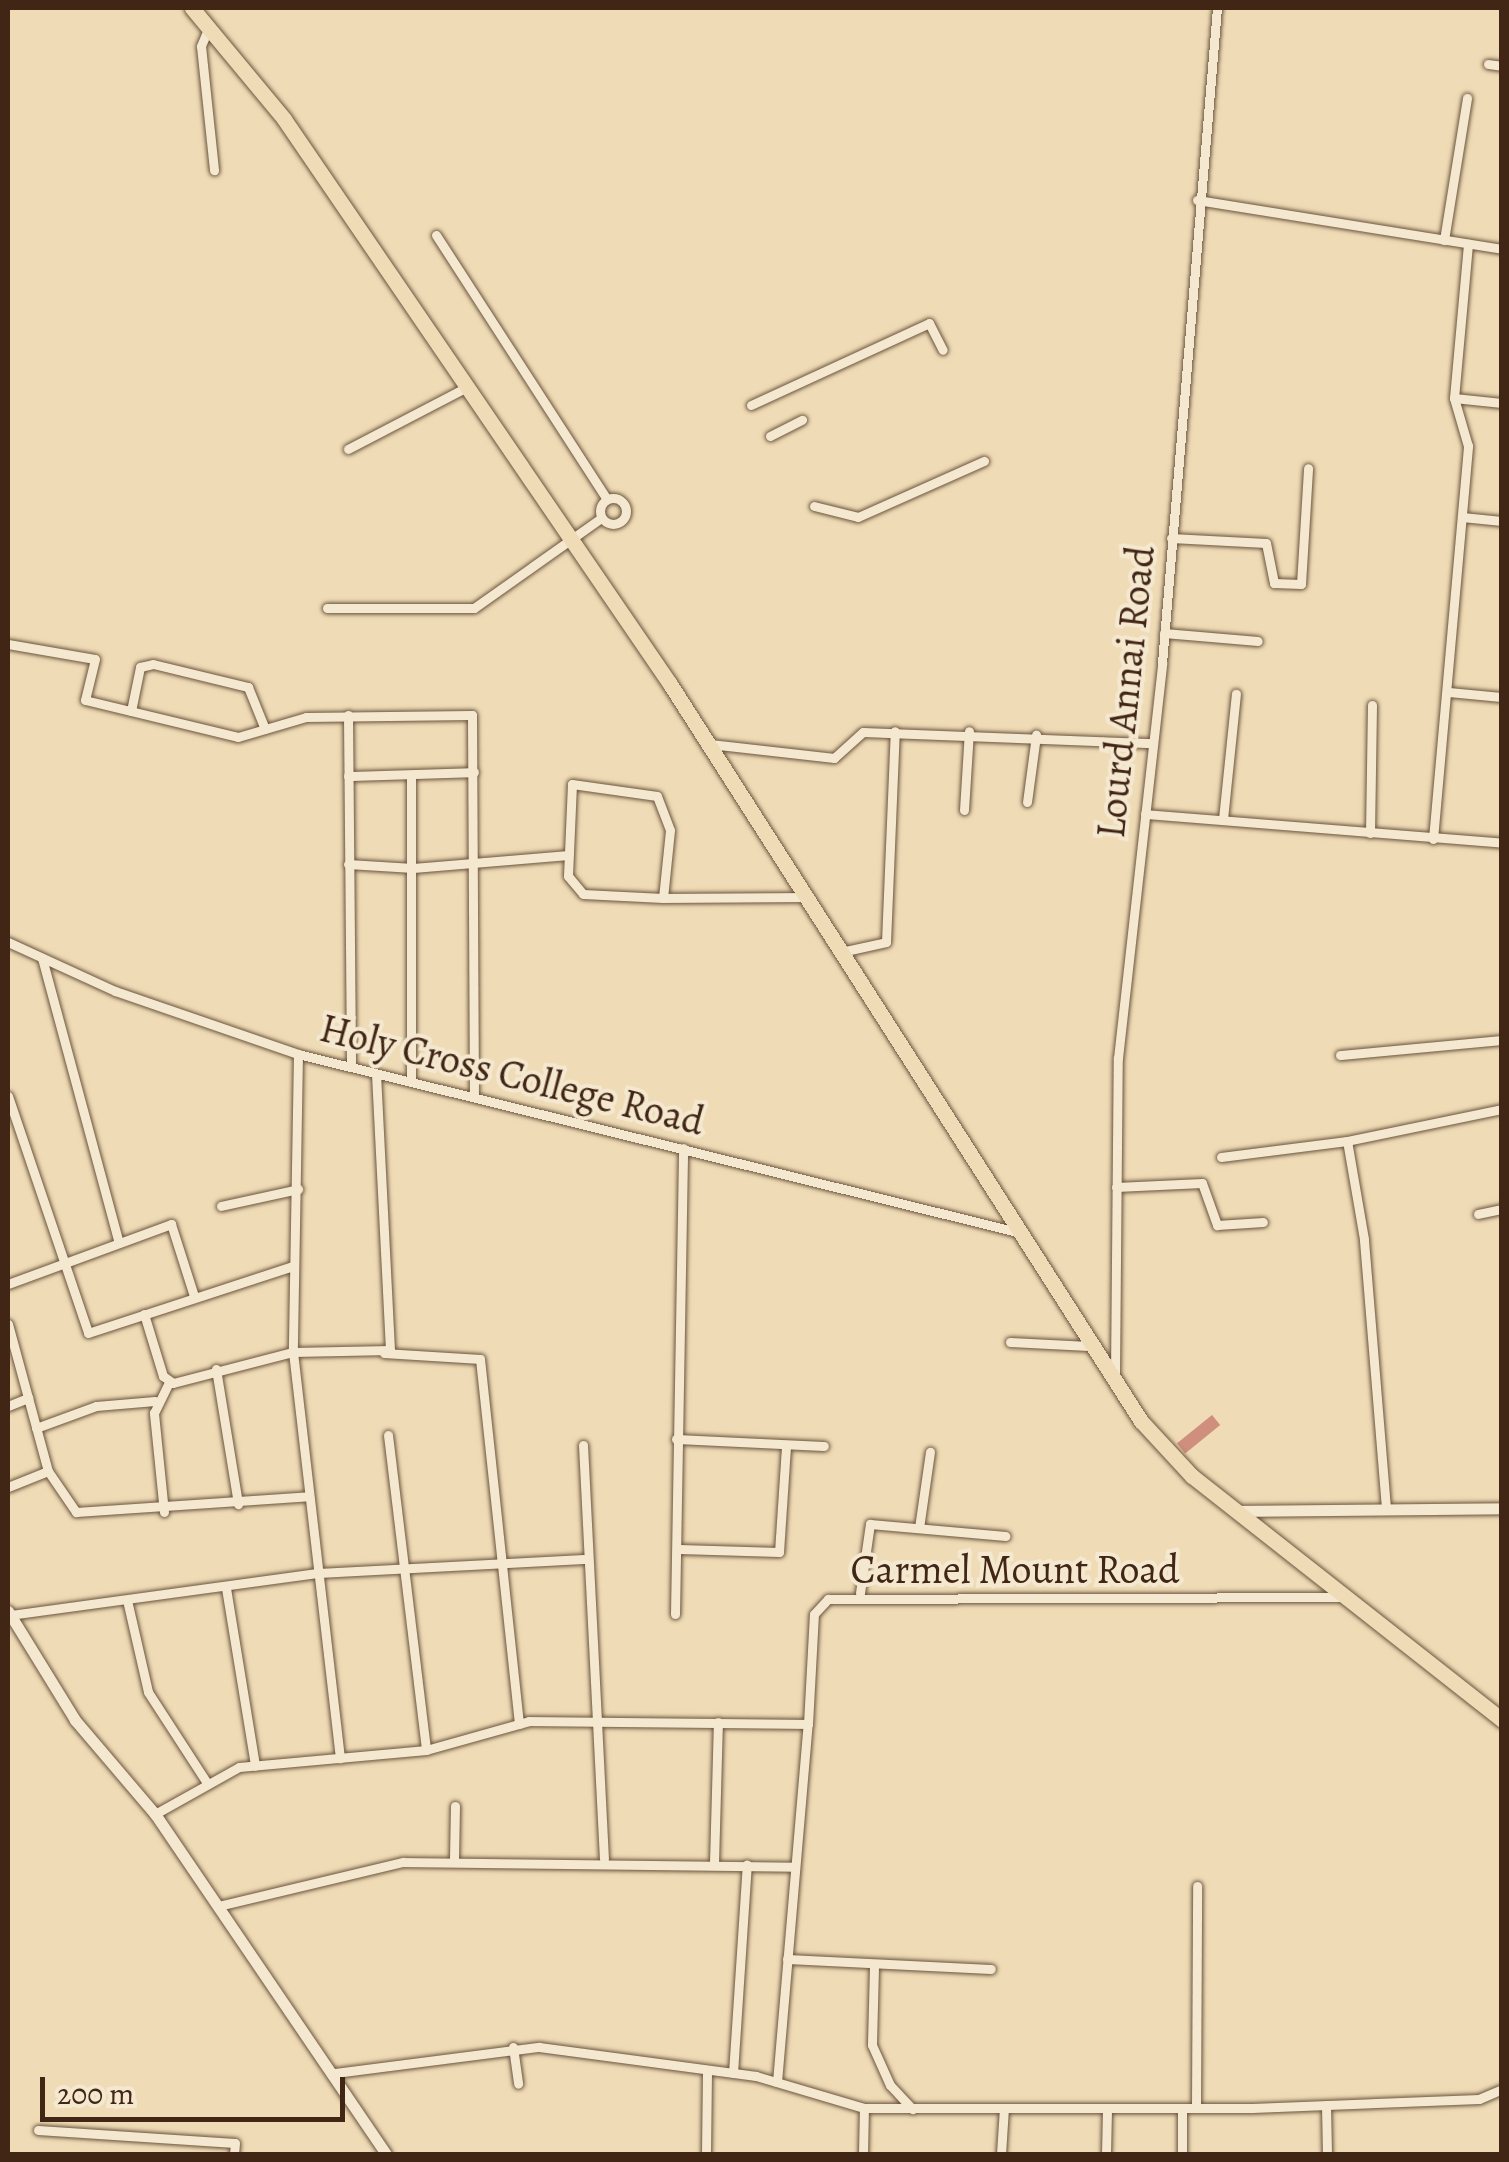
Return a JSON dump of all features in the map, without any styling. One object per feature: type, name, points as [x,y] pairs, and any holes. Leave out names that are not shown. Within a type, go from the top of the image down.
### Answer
[{"type":"main road","points":[[192,8],[284,119],[708,744],[1013,1232],[1115,1383],[1192,1476],[1502,1720]]},
{"type":"street","name":"Lourd Annai Road","points":[[1115,1383],[1118,1058],[1164,633],[1196,200],[1216,8]]},
{"type":"street","points":[[209,27],[201,46],[214,170]]},
{"type":"street","points":[[1488,64],[1502,66]]},
{"type":"street","points":[[1444,240],[1468,98]]},
{"type":"street","points":[[1196,200],[1502,249]]},
{"type":"street","points":[[436,234],[608,499],[624,501],[625,513],[618,524],[601,518]]},
{"type":"street","points":[[1433,840],[1468,446],[1454,398],[1468,244]]},
{"type":"street","points":[[752,406],[928,323],[943,350]]},
{"type":"street","points":[[348,449],[467,387]]},
{"type":"street","points":[[1454,398],[1502,402]]},
{"type":"street","points":[[770,436],[802,420]]},
{"type":"street","points":[[814,506],[858,517],[984,462]]},
{"type":"street","points":[[1171,538],[1266,542],[1274,582],[1301,584],[1308,468]]},
{"type":"street","points":[[327,608],[474,608],[568,536],[601,518],[608,499]]},
{"type":"street","points":[[1462,517],[1502,521]]},
{"type":"street","points":[[1164,633],[1258,640]]},
{"type":"street","points":[[8,644],[95,660],[85,700],[238,738],[265,729],[348,715],[467,712],[474,772],[474,1096]]},
{"type":"street","points":[[131,712],[140,667],[153,664],[248,687],[265,729]]},
{"type":"street","points":[[1448,692],[1502,697]]},
{"type":"street","points":[[1223,819],[1236,694]]},
{"type":"street","points":[[1370,832],[1372,705]]},
{"type":"street","points":[[348,715],[351,1067]]},
{"type":"street","points":[[708,744],[834,758],[855,734],[895,731],[969,731],[1153,742]]},
{"type":"street","points":[[841,952],[887,940],[895,731]]},
{"type":"street","points":[[964,810],[969,731]]},
{"type":"street","points":[[1027,802],[1036,735]]},
{"type":"street","points":[[348,776],[411,779],[474,772]]},
{"type":"street","points":[[411,779],[411,1081]]},
{"type":"street","points":[[663,898],[670,830],[652,790],[572,784],[568,876],[583,894],[663,898],[806,897]]},
{"type":"street","points":[[1145,814],[1502,843]]},
{"type":"street","points":[[348,864],[412,868],[474,858],[568,855]]},
{"type":"street","name":"Holy Cross College Road","points":[[8,942],[298,1054],[1013,1232]]},
{"type":"street","points":[[42,958],[118,1243]]},
{"type":"street","points":[[1340,1056],[1502,1040]]},
{"type":"street","points":[[298,1054],[293,1352],[340,1758]]},
{"type":"street","points":[[376,1076],[392,1342],[378,1352]]},
{"type":"street","points":[[8,1096],[88,1333],[293,1266]]},
{"type":"street","points":[[1221,1157],[1347,1142],[1502,1109]]},
{"type":"street","points":[[1347,1142],[1364,1240],[1386,1508]]},
{"type":"street","points":[[675,1614],[683,1148]]},
{"type":"street","points":[[1116,1187],[1199,1182],[1217,1225],[1264,1222]]},
{"type":"street","points":[[222,1206],[298,1190]]},
{"type":"street","points":[[1478,1214],[1502,1210]]},
{"type":"street","points":[[8,1284],[170,1224],[194,1296]]},
{"type":"street","points":[[144,1314],[169,1382]]},
{"type":"street","points":[[8,1324],[48,1471],[76,1512],[164,1512],[308,1496]]},
{"type":"street","points":[[1010,1342],[1089,1346]]},
{"type":"street","points":[[164,1512],[155,1401],[169,1382],[293,1352],[378,1352],[480,1359],[519,1724]]},
{"type":"street","points":[[216,1369],[238,1504]]},
{"type":"street","points":[[8,1406],[28,1398]]},
{"type":"street","points":[[36,1428],[96,1406],[155,1401]]},
{"type":"street","points":[[388,1435],[426,1750]]},
{"type":"street","points":[[676,1439],[824,1446]]},
{"type":"street","points":[[583,1446],[591,1720],[604,1858]]},
{"type":"street","points":[[679,1549],[779,1552],[786,1446]]},
{"type":"street","points":[[919,1528],[930,1452]]},
{"type":"street","points":[[8,1487],[48,1471]]},
{"type":"street","points":[[1235,1511],[1502,1508]]},
{"type":"street","points":[[860,1594],[864,1528],[919,1528],[1005,1536]]},
{"type":"street","points":[[386,2154],[335,2073],[154,1814],[75,1720],[9,1613],[226,1588],[318,1573],[584,1559]]},
{"type":"street","points":[[226,1588],[255,1766]]},
{"type":"street","name":"Carmel Mount Road","points":[[808,1724],[815,1608],[860,1594],[1114,1604],[1344,1597]]},
{"type":"street","points":[[127,1600],[148,1692],[207,1782]]},
{"type":"street","points":[[154,1814],[207,1782],[255,1766],[426,1750],[519,1724],[591,1720],[808,1724],[792,1866],[778,2082]]},
{"type":"street","points":[[714,1863],[718,1722]]},
{"type":"street","points":[[454,1858],[455,1806]]},
{"type":"street","points":[[218,1906],[402,1862],[454,1858],[604,1858],[792,1866]]},
{"type":"street","points":[[733,2073],[746,1864]]},
{"type":"street","points":[[1196,2108],[1197,1886]]},
{"type":"street","points":[[787,1960],[991,1970]]},
{"type":"street","points":[[874,1967],[872,2045],[884,2075],[912,2108]]},
{"type":"street","points":[[335,2073],[513,2048],[733,2073],[864,2108],[1326,2105],[1479,2100],[1502,2088]]},
{"type":"street","points":[[513,2048],[518,2084]]},
{"type":"street","points":[[706,2154],[707,2070]]},
{"type":"street","points":[[1326,2105],[1327,2154]]},
{"type":"street","points":[[863,2154],[864,2108]]},
{"type":"street","points":[[1001,2154],[1004,2108]]},
{"type":"street","points":[[1182,2108],[1182,2154]]},
{"type":"street","points":[[1106,2109],[1106,2154]]},
{"type":"street","points":[[38,2130],[235,2142],[234,2154]]},
{"type":"building","points":[[1212,1415],[1220,1425],[1185,1453],[1177,1443]]}]
